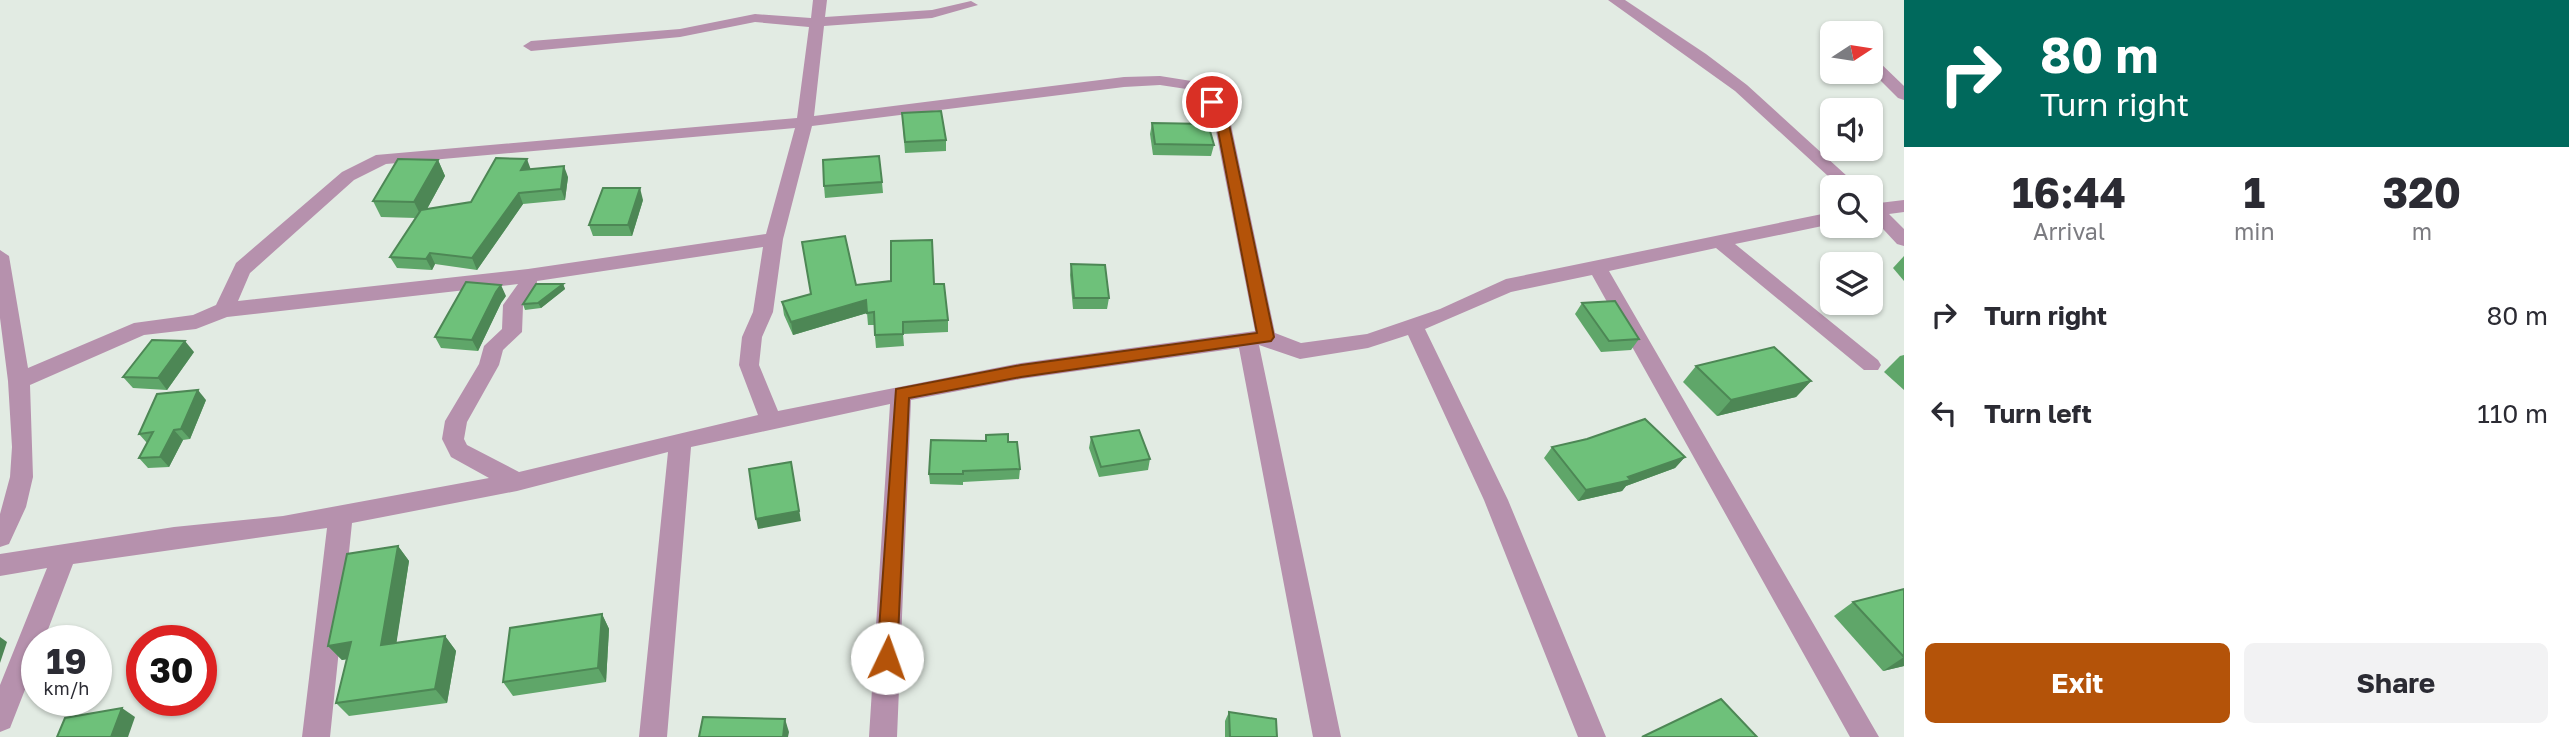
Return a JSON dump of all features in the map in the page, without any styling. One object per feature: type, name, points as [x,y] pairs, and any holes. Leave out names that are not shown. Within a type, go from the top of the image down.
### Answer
[{"type":"street","points":[[771,421],[749,365],[752,337],[763,312],[774,239],[805,122],[820,0]]},
{"type":"street","points":[[1615,0],[1701,57],[1741,88],[1837,175]]},
{"type":"street","points":[[531,46],[680,33],[763,18],[816,23],[863,17],[932,14],[971,5]]},
{"type":"street","points":[[1883,74],[1904,95]]},
{"type":"street","points":[[224,310],[235,277],[243,268],[348,176],[382,159],[805,122],[1079,90],[1145,78],[1199,86],[1221,115],[1257,339],[1327,737]]},
{"type":"street","points":[[1883,208],[1904,206]]},
{"type":"street","points":[[0,565],[283,526],[517,482],[680,440],[1021,371],[1257,339],[1300,351],[1368,341],[1447,314],[1506,286],[1820,220]]},
{"type":"street","points":[[1883,220],[1904,240]]},
{"type":"street","points":[[19,381],[141,328],[196,322],[224,310],[528,275],[774,239]]},
{"type":"street","points":[[1718,240],[1871,365]]},
{"type":"street","points":[[0,256],[19,381],[22,452],[16,503],[0,537]]},
{"type":"street","points":[[1597,267],[1865,737]]},
{"type":"street","points":[[517,482],[459,451],[453,439],[456,421],[489,365],[494,346],[512,332],[513,305],[527,288],[528,275]]},
{"type":"street","points":[[1413,325],[1496,500],[1592,737]]},
{"type":"street","points":[[883,737],[901,394]]},
{"type":"street","points":[[653,737],[680,440]]},
{"type":"street","points":[[316,737],[341,513]]},
{"type":"street","points":[[0,719],[65,554]]},
{"type":"building","points":[[941,111],[946,140],[905,142],[902,113]]},
{"type":"building","points":[[1152,123],[1208,124],[1214,145],[1155,144]]},
{"type":"building","points":[[879,156],[882,182],[824,186],[823,160]]},
{"type":"building","points":[[496,158],[527,159],[521,170],[564,166],[561,189],[519,193],[472,258],[430,253],[426,259],[390,257],[421,210],[471,202]]},
{"type":"building","points":[[398,159],[438,160],[414,202],[373,201]]},
{"type":"building","points":[[603,188],[640,188],[628,225],[589,225]]},
{"type":"building","points":[[845,236],[856,285],[891,281],[891,241],[932,240],[934,284],[944,284],[948,320],[903,322],[903,334],[875,335],[874,312],[867,313],[866,300],[791,322],[782,302],[811,294],[802,242]]},
{"type":"building","points":[[1071,264],[1105,265],[1109,298],[1074,298]]},
{"type":"building","points":[[466,282],[501,285],[472,340],[435,337]]},
{"type":"building","points":[[536,284],[563,284],[538,303],[523,304]]},
{"type":"building","points":[[1615,301],[1639,339],[1609,341],[1582,303]]},
{"type":"building","points":[[152,340],[185,341],[158,378],[123,377]]},
{"type":"building","points":[[1774,347],[1811,381],[1731,400],[1696,366]]},
{"type":"building","points":[[198,390],[181,429],[174,430],[160,457],[139,458],[153,432],[139,434],[157,394]]},
{"type":"building","points":[[1645,419],[1685,457],[1628,477],[1631,480],[1586,490],[1552,447],[1587,439]]},
{"type":"building","points":[[1139,430],[1150,459],[1101,467],[1091,437]]},
{"type":"building","points":[[1008,434],[1008,442],[1017,442],[1020,469],[929,474],[931,440],[986,441],[986,435]]},
{"type":"building","points":[[791,462],[799,511],[756,519],[749,469]]},
{"type":"building","points":[[398,546],[381,645],[445,636],[435,689],[336,703],[351,642],[328,646],[347,554]]},
{"type":"building","points":[[1904,589],[1904,657],[1853,602]]},
{"type":"building","points":[[602,614],[598,668],[503,682],[510,628]]},
{"type":"building","points":[[1721,699],[1757,737],[1642,737]]},
{"type":"building","points":[[122,708],[111,737],[57,737],[65,718],[112,716],[112,710]]},
{"type":"building","points":[[1229,712],[1276,719],[1277,737],[1230,737]]},
{"type":"building","points":[[703,717],[785,719],[783,737],[699,737]]},
{"type":"route","points":[[887,658],[901,394],[1021,371],[1266,337],[1221,115],[1212,102]]}]
